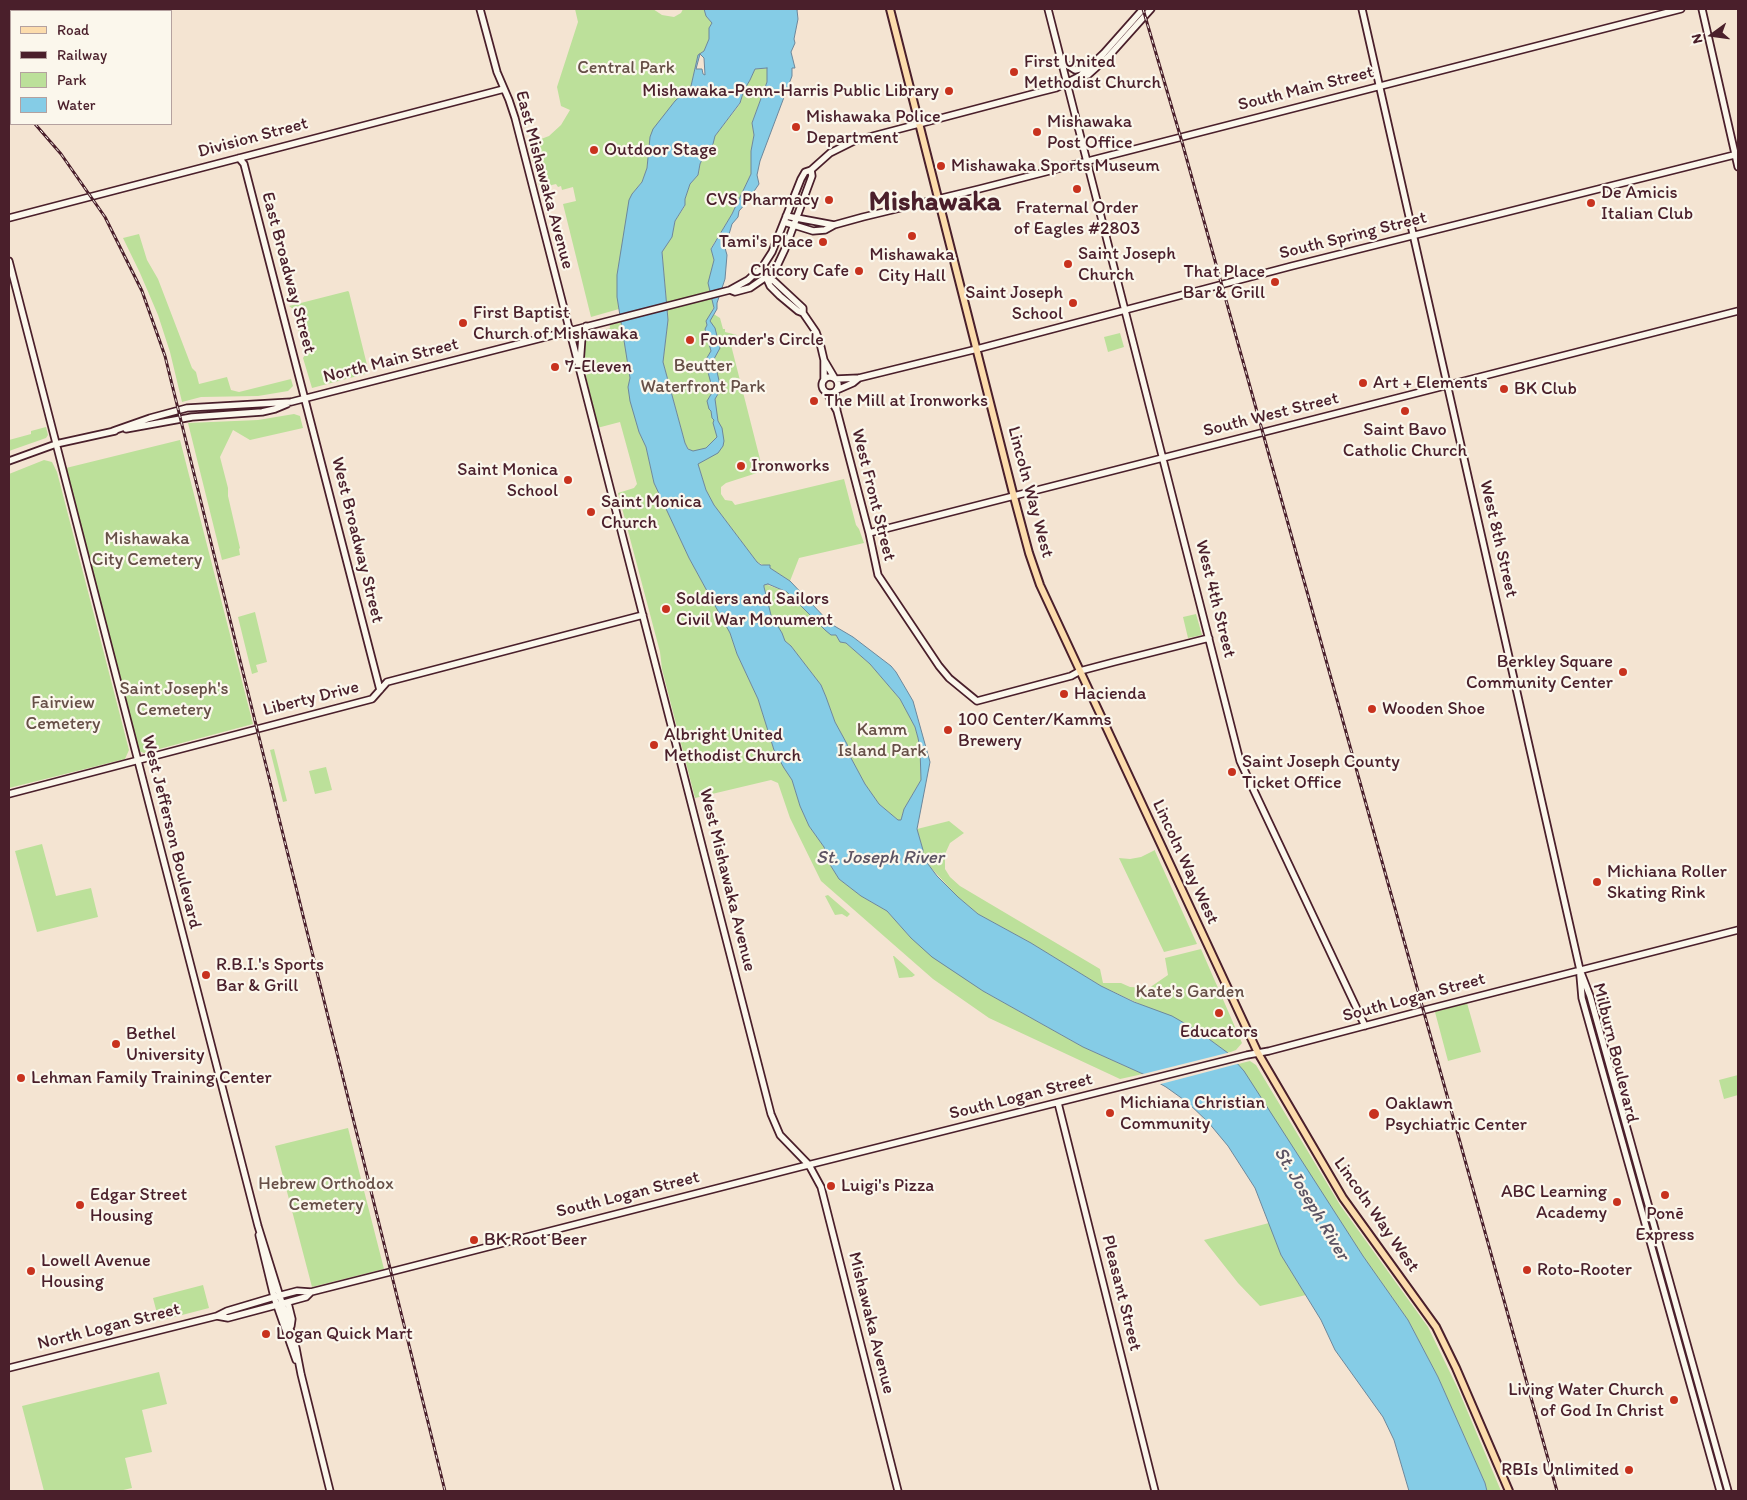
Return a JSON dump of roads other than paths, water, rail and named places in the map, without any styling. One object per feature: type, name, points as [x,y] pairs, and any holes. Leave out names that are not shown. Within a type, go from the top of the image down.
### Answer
[{"type":"main road","name":"Lincoln Way West","points":[[890,9],[1014,496],[1030,557],[1040,585],[1258,1053],[1335,1186],[1436,1327],[1510,1491]]},
{"type":"street","name":"East Mishawaka Avenue","points":[[480,9],[496,69],[515,118],[569,330]]},
{"type":"street","name":"West 4th Street","points":[[1048,9],[1240,760],[1365,1026]]},
{"type":"street","points":[[1080,76],[1104,53],[1143,9]]},
{"type":"street","name":"North Main Street","points":[[9,461],[56,444],[113,431],[192,417],[262,412],[275,409],[305,398],[728,291],[759,271],[772,252],[805,172],[811,170],[830,153],[845,145],[1040,92],[1088,74],[1100,66],[1152,9]]},
{"type":"street","name":"West 8th Street","points":[[1362,9],[1580,970]]},
{"type":"street","name":"South Main Street","points":[[939,199],[1681,9]]},
{"type":"street","points":[[1702,9],[1737,154],[1738,167]]},
{"type":"street","points":[[1061,61],[1075,70],[1089,66]]},
{"type":"street","name":"Division Street","points":[[9,218],[504,89]]},
{"type":"street","name":"South Spring Street","points":[[859,378],[1737,154]]},
{"type":"street","name":"East Broadway Street","points":[[239,158],[244,164],[305,398]]},
{"type":"street","name":"North Main Street","points":[[728,291],[735,292],[750,288],[766,277],[779,261],[812,176],[811,170]]},
{"type":"street","points":[[784,222],[813,231],[825,230],[834,225],[939,199]]},
{"type":"street","points":[[786,216],[834,225]]},
{"type":"street","name":"West Jefferson Boulevard","points":[[9,261],[258,1226],[260,1241],[277,1296],[282,1304]]},
{"type":"street","points":[[759,271],[774,281],[803,308],[803,313],[816,332],[824,360],[839,385],[837,390]]},
{"type":"street","name":"South West Street","points":[[869,533],[1738,311]]},
{"type":"street","points":[[580,371],[582,337],[586,326]]},
{"type":"street","name":"West Mishawaka Avenue","points":[[569,330],[771,1114],[780,1136],[809,1165]]},
{"type":"street","points":[[824,360],[822,388],[827,393],[832,393],[859,378]]},
{"type":"street","points":[[824,380],[829,377],[859,378]]},
{"type":"street","name":"West Front Street","points":[[836,411],[835,393],[837,390]]},
{"type":"street","name":"West Front Street","points":[[827,393],[836,411],[869,533],[878,575],[938,666],[976,701],[1072,676],[1080,671]]},
{"type":"street","name":"West Broadway Street","points":[[305,398],[380,690]]},
{"type":"street","name":"Liberty Drive","points":[[9,794],[372,699],[388,682],[643,615]]},
{"type":"street","points":[[1080,671],[1209,638]]},
{"type":"street","name":"South Logan Street","points":[[277,1296],[304,1290],[311,1292],[1247,1055],[1269,1052],[1738,930]]},
{"type":"street","name":"Milburn Boulevard","points":[[1580,970],[1582,998],[1720,1491]]},
{"type":"street","name":"Milburn Boulevard","points":[[1580,970],[1592,1002],[1728,1491]]},
{"type":"street","name":"Pleasant Street","points":[[1058,1103],[1155,1491]]},
{"type":"street","name":"Mishawaka Avenue","points":[[809,1165],[818,1180],[824,1196],[898,1491]]},
{"type":"street","name":"South Logan Street","points":[[282,1304],[306,1297],[311,1292]]},
{"type":"street","name":"North Logan Street","points":[[9,1368],[217,1316],[227,1311],[277,1296]]},
{"type":"street","points":[[282,1304],[296,1348],[301,1374]]},
{"type":"street","points":[[282,1304],[330,1491]]},
{"type":"street","name":"North Logan Street","points":[[217,1316],[228,1318],[282,1304]]},
{"type":"water","name":"St. Joseph River","points":[[704,9],[799,9],[797,10],[798,19],[795,43],[791,52],[795,68],[792,68],[792,76],[760,161],[757,175],[759,184],[732,224],[725,248],[727,255],[725,279],[717,303],[717,309],[710,321],[715,328],[720,348],[714,359],[721,389],[715,399],[718,421],[722,428],[724,441],[718,453],[698,464],[706,490],[714,505],[757,562],[761,565],[770,565],[770,568],[790,581],[831,624],[853,637],[896,672],[913,701],[930,762],[917,829],[923,850],[922,858],[926,858],[937,876],[978,914],[1031,943],[1101,986],[1134,1002],[1172,1016],[1198,1031],[1228,1053],[1244,1071],[1363,1256],[1408,1320],[1438,1377],[1487,1491],[1409,1491],[1394,1440],[1383,1417],[1335,1350],[1321,1320],[1281,1255],[1255,1188],[1228,1146],[1208,1122],[1187,1102],[1166,1087],[1143,1074],[1083,1047],[983,991],[932,957],[911,938],[887,911],[861,896],[839,879],[829,863],[824,847],[809,826],[800,806],[792,780],[774,750],[758,699],[737,654],[730,633],[689,558],[654,483],[646,447],[639,432],[630,401],[628,387],[630,378],[617,297],[617,275],[629,200],[642,182],[647,168],[650,137],[653,129],[675,101],[691,86],[698,55],[704,51],[709,39],[709,28],[712,23],[706,16]],"holes":[[[700,54],[704,58],[705,75],[702,69],[696,69]],[[767,68],[767,82],[752,123],[754,135],[751,151],[751,174],[732,214],[711,249],[714,260],[708,283],[714,308],[706,321],[705,329],[711,351],[705,361],[713,391],[707,401],[714,420],[713,423],[717,437],[706,448],[693,451],[688,449],[685,443],[663,362],[668,320],[662,252],[672,237],[675,221],[685,205],[690,184],[698,175],[705,153],[713,144],[715,136],[740,103],[744,90],[755,69]],[[768,584],[787,592],[825,630],[831,635],[836,635],[840,642],[846,643],[870,664],[900,699],[915,727],[918,738],[921,780],[904,809],[901,820],[898,820],[879,804],[865,784],[851,758],[847,744],[835,722],[821,685],[785,641],[771,615],[764,585]]]},
{"type":"railway","points":[[1143,9],[1182,142],[1557,1491]]},
{"type":"railway","points":[[36,125],[61,154],[105,217],[142,291],[165,356],[445,1491]]},
{"type":"place","name":"First United Methodist Church","points":[[1014,72]]},
{"type":"place","name":"Mishawaka-Penn-Harris Public Library","points":[[949,91]]},
{"type":"place","name":"Mishawaka Police Department","points":[[796,127]]},
{"type":"place","name":"Mishawaka Post Office","points":[[1037,132]]},
{"type":"place","name":"Outdoor Stage","points":[[594,150]]},
{"type":"place","name":"Mishawaka Sports Museum","points":[[941,166]]},
{"type":"place","name":"Fraternal Order of Eagles #2803","points":[[1077,189]]},
{"type":"place","name":"CVS Pharmacy","points":[[829,200]]},
{"type":"place","name":"De Amicis Italian Club","points":[[1591,203]]},
{"type":"place","name":"Mishawaka City Hall","points":[[912,236]]},
{"type":"place","name":"Tami's Place","points":[[823,242]]},
{"type":"place","name":"Saint Joseph Church","points":[[1068,264]]},
{"type":"place","name":"Chicory Cafe","points":[[859,271]]},
{"type":"place","name":"That Place Bar & Grill","points":[[1275,282]]},
{"type":"place","name":"Saint Joseph School","points":[[1073,303]]},
{"type":"place","name":"First Baptist Church of Mishawaka","points":[[463,323]]},
{"type":"place","name":"Founder's Circle","points":[[690,340]]},
{"type":"place","name":"7-Eleven","points":[[555,367]]},
{"type":"place","name":"Art + Elements","points":[[1363,383]]},
{"type":"place","name":"BK Club","points":[[1504,389]]},
{"type":"place","name":"The Mill at Ironworks","points":[[814,401]]},
{"type":"place","name":"Saint Bavo Catholic Church","points":[[1405,411]]},
{"type":"place","name":"Ironworks","points":[[741,466]]},
{"type":"place","name":"Saint Monica School","points":[[568,480]]},
{"type":"place","name":"Saint Monica Church","points":[[591,512]]},
{"type":"place","name":"Soldiers and Sailors Civil War Monument","points":[[666,609]]},
{"type":"place","name":"Berkley Square Community Center","points":[[1623,672]]},
{"type":"place","name":"Hacienda","points":[[1064,694]]},
{"type":"place","name":"Wooden Shoe","points":[[1372,709]]},
{"type":"place","name":"100 Center/Kamms Brewery","points":[[948,730]]},
{"type":"place","name":"Albright United Methodist Church","points":[[654,745]]},
{"type":"place","name":"Saint Joseph County Ticket Office","points":[[1232,772]]},
{"type":"place","name":"Michiana Roller Skating Rink","points":[[1597,882]]},
{"type":"place","name":"R.B.I.'s Sports Bar & Grill","points":[[206,975]]},
{"type":"place","name":"Educators","points":[[1219,1013]]},
{"type":"place","name":"Bethel University","points":[[116,1044]]},
{"type":"place","name":"Lehman Family Training Center","points":[[21,1078]]},
{"type":"place","name":"Michiana Christian Community","points":[[1110,1113]]},
{"type":"place","name":"Oaklawn Psychiatric Center","points":[[1374,1114]]},
{"type":"place","name":"Luigi's Pizza","points":[[831,1186]]},
{"type":"place","name":"Ponē Express","points":[[1665,1195]]},
{"type":"place","name":"ABC Learning Academy","points":[[1617,1202]]},
{"type":"place","name":"Edgar Street Housing","points":[[80,1205]]},
{"type":"place","name":"BK Root Beer","points":[[474,1240]]},
{"type":"place","name":"Roto-Rooter","points":[[1527,1270]]},
{"type":"place","name":"Lowell Avenue Housing","points":[[31,1271]]},
{"type":"place","name":"Logan Quick Mart","points":[[266,1334]]},
{"type":"place","name":"Living Water Church of God In Christ","points":[[1674,1400]]},
{"type":"place","name":"RBIs Unlimited","points":[[1629,1470]]},
{"type":"district","name":"Mishawaka","points":[[935,203]]},
{"type":"park label","name":"Central Park","points":[[626,68]]},
{"type":"park label","name":"Beutter Waterfront Park","points":[[703,376]]},
{"type":"park label","name":"Mishawaka City Cemetery","points":[[147,549]]},
{"type":"park label","name":"Saint Joseph's Cemetery","points":[[174,700]]},
{"type":"park label","name":"Fairview Cemetery","points":[[63,713]]},
{"type":"park label","name":"Kamm Island Park","points":[[882,740]]},
{"type":"park label","name":"Kate's Garden","points":[[1190,992]]},
{"type":"park label","name":"Hebrew Orthodox Cemetery","points":[[326,1194]]}]
